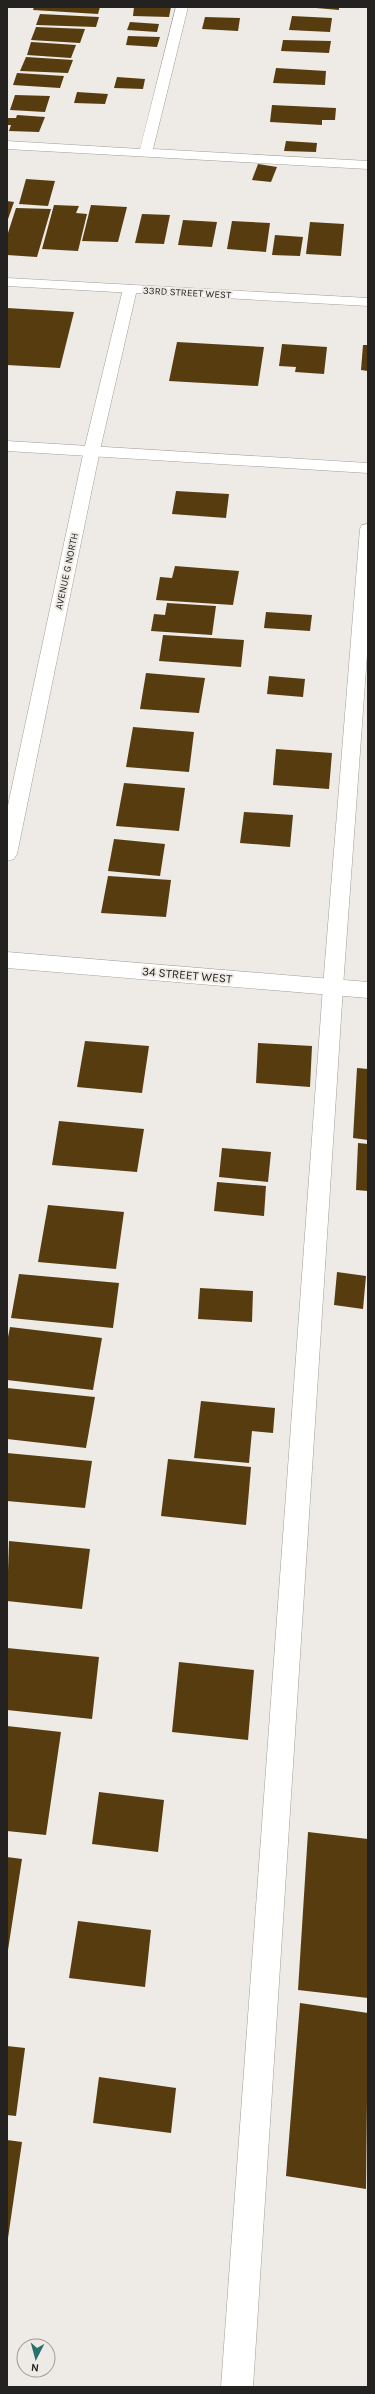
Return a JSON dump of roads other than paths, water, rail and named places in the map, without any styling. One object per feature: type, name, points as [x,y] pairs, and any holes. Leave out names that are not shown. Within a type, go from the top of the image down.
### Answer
[{"type":"street","points":[[146,152],[182,7]]},
{"type":"street","points":[[7,146],[146,152],[368,165]]},
{"type":"street","name":"33RD STREET WEST","points":[[7,282],[368,302]]},
{"type":"street","name":"AVENUE G NORTH","points":[[7,854],[92,450],[130,288]]},
{"type":"street","points":[[7,446],[368,468]]},
{"type":"street","points":[[237,2387],[333,987],[368,529]]},
{"type":"street","name":"34 STREET WEST","points":[[7,960],[368,990]]}]
